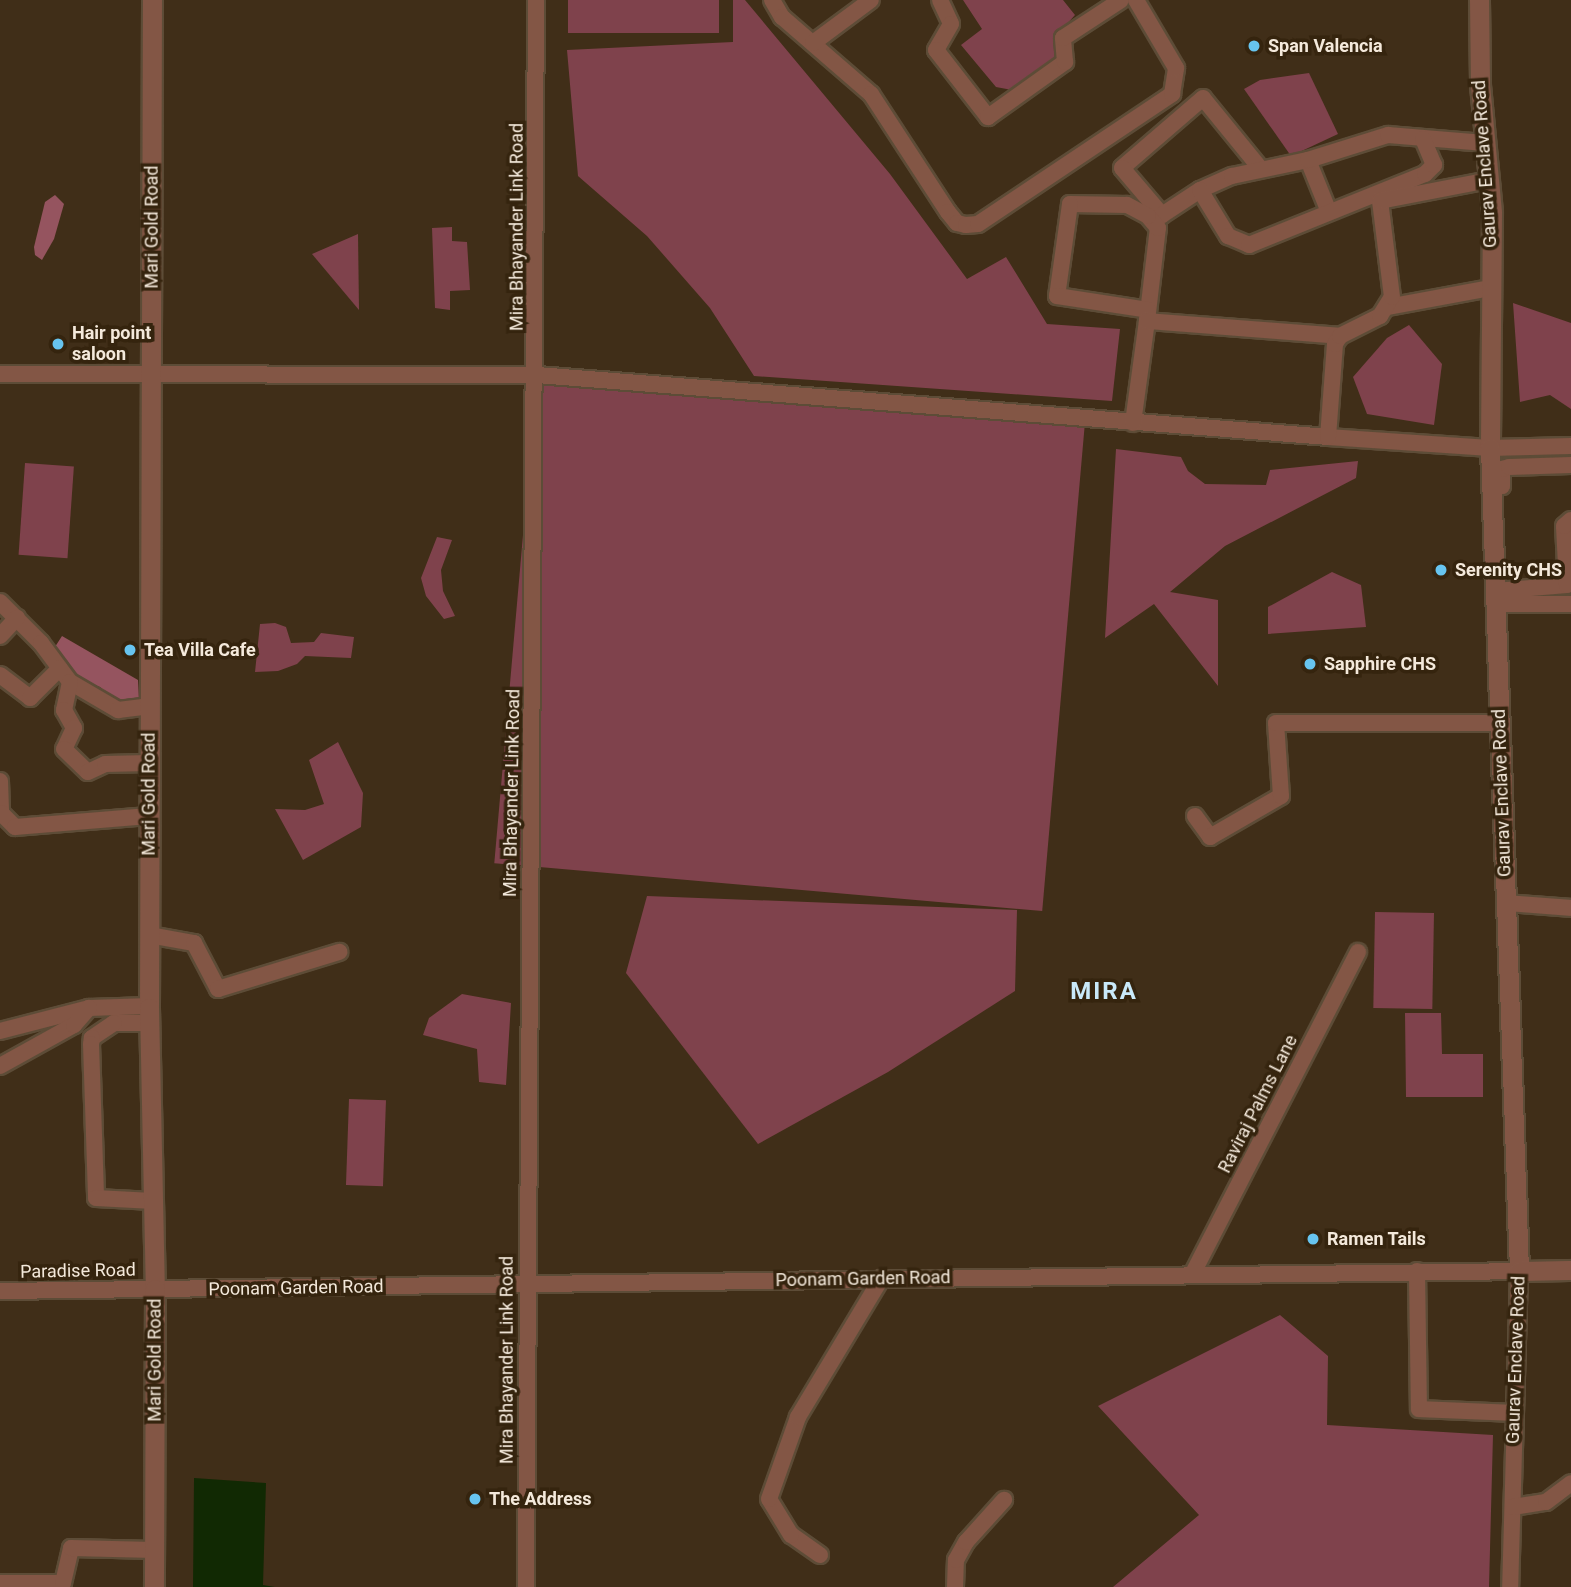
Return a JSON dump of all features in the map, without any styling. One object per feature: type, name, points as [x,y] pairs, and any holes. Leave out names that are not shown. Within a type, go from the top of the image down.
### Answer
[{"type":"street","name":"Mari Gold Road","points":[[152,0],[149,1015],[155,1289],[154,1587]]},
{"type":"street","name":"Mira Bhayander Link Road","points":[[526,1587],[526,1286],[537,375],[536,0]]},
{"type":"street","points":[[772,0],[782,17],[871,94],[957,223],[978,224],[1172,94],[1176,68],[1136,0]]},
{"type":"street","points":[[813,43],[871,0]]},
{"type":"street","points":[[940,0],[951,24],[936,50],[988,117],[1065,62],[1063,38],[1121,0]]},
{"type":"street","name":"Gaurav Enclave Road","points":[[1479,0],[1489,180],[1491,487],[1519,1271],[1510,1587]]},
{"type":"street","points":[[1260,168],[1208,101],[1196,100],[1122,169],[1159,215],[1200,190],[1260,168],[1308,160],[1388,135],[1486,144]]},
{"type":"street","points":[[1200,190],[1228,236],[1249,245],[1432,169],[1423,139]]},
{"type":"street","points":[[1308,160],[1329,212]]},
{"type":"street","points":[[1388,307],[1392,297],[1381,201],[1489,180]]},
{"type":"street","points":[[1133,423],[1147,316],[1159,235],[1153,221],[1127,205],[1070,204],[1057,296],[1147,316],[1340,336],[1388,307],[1491,288]]},
{"type":"street","points":[[1328,438],[1332,362],[1340,336]]},
{"type":"street","points":[[0,373],[537,375],[1328,438],[1490,448],[1571,446]]},
{"type":"street","points":[[1491,487],[1502,486],[1502,469],[1509,467],[1571,465]]},
{"type":"street","points":[[1495,598],[1567,585],[1564,526],[1571,520]]},
{"type":"street","points":[[1495,598],[1571,604]]},
{"type":"street","points":[[0,602],[17,618],[70,682],[118,710],[149,706]]},
{"type":"street","points":[[0,636],[17,618]]},
{"type":"street","points":[[0,675],[30,698],[60,668]]},
{"type":"street","points":[[70,682],[64,710],[74,733],[64,749],[88,772],[106,764],[149,763]]},
{"type":"street","points":[[1195,816],[1210,837],[1281,796],[1276,723],[1499,723]]},
{"type":"street","points":[[0,781],[1,813],[15,827],[149,816]]},
{"type":"street","points":[[1506,903],[1571,908]]},
{"type":"street","points":[[149,935],[194,943],[218,989],[339,952]]},
{"type":"street","name":"Raviraj Palms Lane","points":[[1193,1273],[1358,952]]},
{"type":"street","points":[[0,1031],[89,1008],[149,1015]]},
{"type":"street","points":[[0,1066],[74,1025],[89,1008]]},
{"type":"street","points":[[149,1015],[114,1023],[92,1038],[91,1044],[96,1198],[153,1201]]},
{"type":"street","name":"Poonam Garden Road","points":[[155,1289],[1571,1270]]},
{"type":"street","points":[[1417,1271],[1419,1409],[1514,1413]]},
{"type":"street","points":[[820,1555],[791,1535],[769,1499],[798,1417],[881,1279]]},
{"type":"street","name":"Paradise Road","points":[[0,1291],[155,1289]]},
{"type":"street","points":[[1513,1507],[1546,1502],[1571,1483]]},
{"type":"street","points":[[955,1587],[957,1560],[966,1542],[1004,1500]]},
{"type":"street","points":[[0,1583],[63,1583],[71,1548],[154,1550]]},
{"type":"shaded area","points":[[568,0],[719,0],[719,33],[568,33]]},
{"type":"shaded area","points":[[733,0],[745,0],[890,174],[967,279],[1006,257],[1047,324],[1120,329],[1112,401],[754,376],[710,308],[647,236],[578,176],[567,50],[733,42]]},
{"type":"shaded area","points":[[963,0],[1063,0],[1075,15],[1057,35],[1055,45],[1062,56],[1029,86],[1012,90],[996,87],[961,45],[982,29]]},
{"type":"shaded area","points":[[1309,73],[1338,134],[1291,156],[1244,89],[1260,80]]},
{"type":"shaded area","points":[[55,195],[64,204],[54,239],[42,260],[35,255],[34,247],[45,202]]},
{"type":"shaded area","points":[[452,227],[452,241],[467,242],[470,290],[450,291],[450,310],[435,308],[432,228]]},
{"type":"shaded area","points":[[358,234],[359,310],[312,254]]},
{"type":"shaded area","points":[[1513,303],[1571,323],[1571,409],[1550,395],[1520,402]]},
{"type":"shaded area","points":[[1409,325],[1442,364],[1434,425],[1367,414],[1353,377],[1387,338]]},
{"type":"shaded area","points":[[537,375],[1085,423],[1042,911],[494,863]]},
{"type":"shaded area","points":[[1116,449],[1181,457],[1188,471],[1205,484],[1266,485],[1270,470],[1358,461],[1356,478],[1225,546],[1170,592],[1218,600],[1218,686],[1154,604],[1105,638]]},
{"type":"shaded area","points":[[25,463],[74,466],[67,558],[19,555]]},
{"type":"shaded area","points":[[437,537],[452,540],[441,570],[443,591],[455,616],[444,619],[426,596],[421,578]]},
{"type":"shaded area","points":[[1332,572],[1361,585],[1366,627],[1268,634],[1268,607]]},
{"type":"shaded area","points":[[275,623],[286,627],[291,643],[314,642],[321,633],[354,637],[351,658],[305,656],[297,664],[278,671],[255,672],[260,624]]},
{"type":"shaded area","points":[[62,636],[138,680],[139,699],[121,707],[100,687],[65,674],[67,663],[53,650]]},
{"type":"shaded area","points":[[338,742],[363,793],[361,827],[303,860],[275,809],[305,810],[324,804],[309,760]]},
{"type":"shaded area","points":[[647,896],[1017,910],[1015,991],[888,1072],[758,1144],[626,973]]},
{"type":"shaded area","points":[[1375,912],[1434,913],[1432,1009],[1373,1008]]},
{"type":"shaded area","points":[[462,994],[511,1003],[506,1085],[479,1082],[477,1049],[423,1035],[429,1018]]},
{"type":"shaded area","points":[[1405,1013],[1441,1013],[1442,1054],[1483,1054],[1483,1097],[1406,1097]]},
{"type":"shaded area","points":[[349,1099],[386,1100],[383,1186],[346,1185]]},
{"type":"shaded area","points":[[1280,1315],[1328,1356],[1327,1425],[1493,1435],[1489,1587],[1113,1587],[1199,1515],[1098,1406]]},
{"type":"shaded area","points":[[194,1478],[266,1483],[263,1585],[275,1587],[193,1587]]},
{"type":"place","name":"Span Valencia","points":[[1254,46]]},
{"type":"place","name":"Hair point saloon","points":[[58,344]]},
{"type":"place","name":"Serenity CHS","points":[[1441,570]]},
{"type":"place","name":"Tea Villa Cafe","points":[[130,650]]},
{"type":"place","name":"Sapphire CHS","points":[[1310,664]]},
{"type":"place","name":"Ramen Tails","points":[[1313,1239]]},
{"type":"place","name":"The Address","points":[[475,1499]]},
{"type":"district","name":"MIRA","points":[[1104,992]]}]
